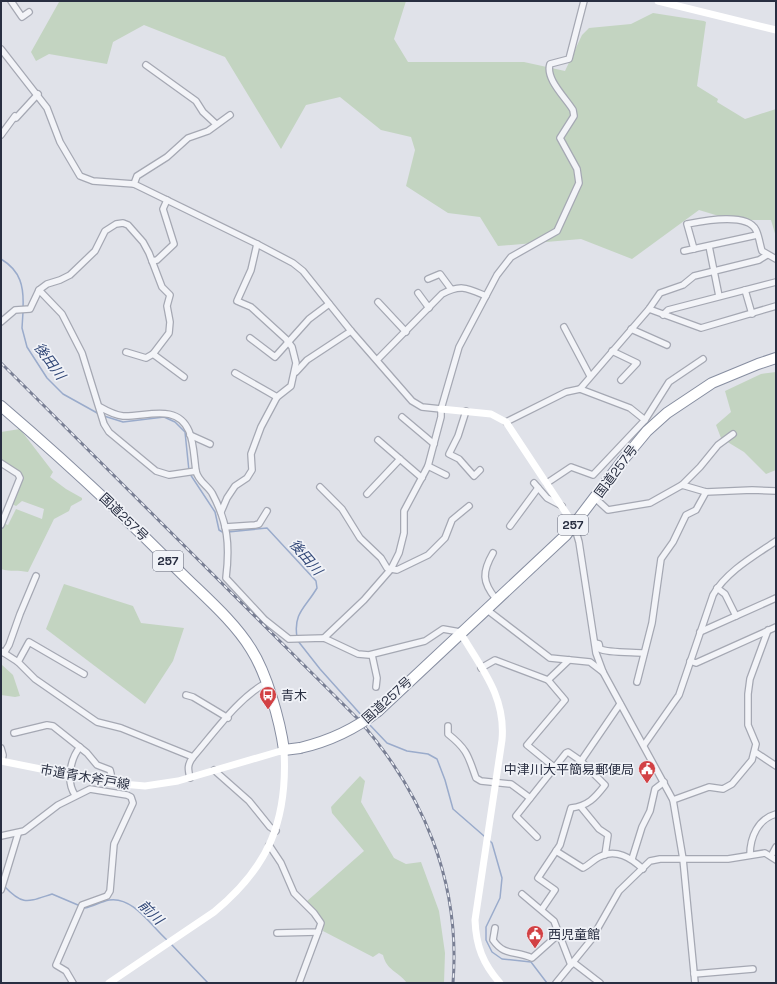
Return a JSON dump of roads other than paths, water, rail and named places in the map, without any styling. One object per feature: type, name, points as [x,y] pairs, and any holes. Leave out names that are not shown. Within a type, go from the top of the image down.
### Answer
[{"type":"highway","name":"国道257号","points":[[1,406],[112,505],[232,624],[252,651],[266,683],[282,732],[284,750],[300,748],[334,738],[359,725],[378,711],[460,632],[566,535],[647,431],[667,413],[712,382],[776,358]]},
{"type":"street","points":[[11,1],[22,17],[29,12]]},
{"type":"street","points":[[324,638],[364,600],[391,569],[399,553],[404,533],[404,511],[428,466],[441,409],[459,347],[497,274],[511,257],[557,231],[579,183],[577,169],[560,138],[574,116],[573,110],[551,77],[549,68],[550,64],[569,59],[584,1]]},
{"type":"street","points":[[658,1],[776,30]]},
{"type":"street","points":[[1,49],[38,94],[47,108],[60,142],[80,176],[92,181],[134,184],[293,263],[303,271],[351,331],[417,405],[497,415],[506,422],[574,525],[579,542],[595,643],[603,672],[673,800],[683,859],[695,983]]},
{"type":"street","points":[[146,65],[196,101],[203,112],[216,124]]},
{"type":"street","points":[[1,135],[15,116],[16,118],[38,94]]},
{"type":"street","points":[[134,184],[137,176],[167,157],[188,138],[208,131],[230,115]]},
{"type":"street","points":[[152,260],[157,260],[174,244],[163,208],[167,200]]},
{"type":"street","points":[[694,249],[687,224],[720,218],[749,223],[756,229],[762,251],[776,259]]},
{"type":"street","points":[[1,322],[11,312],[18,309],[30,309],[39,290],[47,284],[65,278],[76,270],[95,251],[105,231],[116,224],[123,223],[128,225],[143,242],[152,260],[162,287],[170,295],[167,306],[170,322],[169,333],[153,354],[146,358],[126,352]]},
{"type":"street","points":[[684,251],[757,235]]},
{"type":"street","points":[[221,512],[227,498],[235,486],[247,478],[252,470],[251,454],[256,440],[268,412],[277,397],[288,390],[294,374],[296,363],[292,347],[251,306],[237,301],[251,270],[257,244]]},
{"type":"street","points":[[709,246],[716,271],[720,296]]},
{"type":"street","points":[[580,389],[649,309],[660,293],[683,285],[694,276],[759,260],[767,255]]},
{"type":"street","points":[[428,279],[440,274],[451,289]]},
{"type":"street","points":[[663,315],[668,310],[776,282]]},
{"type":"street","points":[[377,360],[442,294],[451,289],[462,287],[486,296]]},
{"type":"street","points":[[39,290],[62,314],[82,353],[104,421],[114,437],[152,469],[169,475],[192,472]]},
{"type":"street","points":[[745,290],[752,314]]},
{"type":"street","points":[[418,292],[429,308]]},
{"type":"street","points":[[378,302],[406,332]]},
{"type":"street","points":[[250,338],[275,357],[309,319],[329,304]]},
{"type":"street","points":[[649,309],[700,328],[776,306]]},
{"type":"street","points":[[564,327],[590,376]]},
{"type":"street","points":[[631,329],[667,345]]},
{"type":"street","points":[[294,374],[299,366],[351,331]]},
{"type":"street","points":[[612,351],[637,363],[621,380]]},
{"type":"street","points":[[153,354],[184,377]]},
{"type":"street","points":[[547,483],[571,467],[593,475],[645,420],[668,382],[703,359]]},
{"type":"street","points":[[235,373],[277,397]]},
{"type":"street","points":[[506,422],[566,392],[580,389],[630,408],[645,420]]},
{"type":"street","points":[[100,408],[122,416],[160,412],[169,414],[182,421],[190,434],[192,472],[211,491],[221,512],[228,537],[229,553],[226,578],[265,620],[289,639],[324,638],[358,654],[372,655],[425,641],[444,629],[460,632],[494,688],[502,713],[502,740],[476,908],[476,936],[485,964],[500,983]]},
{"type":"street","points":[[466,411],[458,436],[449,454],[459,459],[474,476],[480,470]]},
{"type":"street","points":[[402,417],[434,444]]},
{"type":"street","points":[[190,434],[210,444]]},
{"type":"street","points":[[595,498],[608,510],[650,502],[660,498],[674,488],[682,485],[718,445],[733,434]]},
{"type":"street","points":[[378,440],[422,478]]},
{"type":"street","points":[[368,494],[400,459]]},
{"type":"street","points":[[1,463],[18,474],[20,478],[1,525]]},
{"type":"street","points":[[428,466],[446,475]]},
{"type":"street","points":[[682,485],[706,492],[752,490],[776,491]]},
{"type":"street","points":[[510,526],[536,486],[547,498],[562,506]]},
{"type":"street","points":[[320,487],[342,509],[360,538],[381,558],[387,568],[397,570],[428,555],[445,538],[452,520],[469,506]]},
{"type":"street","points":[[637,682],[652,623],[661,559],[673,542],[686,515],[696,510],[706,492]]},
{"type":"street","points":[[225,528],[258,524],[267,511]]},
{"type":"street","points":[[644,745],[679,695],[700,632],[717,588],[734,571],[776,541]]},
{"type":"street","points":[[493,553],[486,566],[485,584],[496,599]]},
{"type":"street","points":[[36,576],[9,645],[3,652],[18,662],[35,679],[97,722],[121,728],[193,757]]},
{"type":"street","points":[[717,588],[725,594],[736,616]]},
{"type":"street","points":[[700,632],[776,598]]},
{"type":"street","points":[[485,609],[550,658],[590,662],[603,672]]},
{"type":"street","points":[[690,661],[696,663],[776,627]]},
{"type":"street","points":[[673,800],[709,787],[723,789],[732,784],[752,760],[756,744],[748,725],[748,694],[750,679],[768,630]]},
{"type":"street","points":[[18,662],[29,642],[84,674]]},
{"type":"street","points":[[595,643],[599,644],[600,649],[604,651],[644,653]]},
{"type":"street","points":[[372,655],[377,678],[376,687]]},
{"type":"street","points":[[481,668],[495,660],[548,680],[565,700],[527,745],[554,767]]},
{"type":"street","points":[[548,680],[569,660]]},
{"type":"street","points":[[190,778],[188,763],[258,687],[266,683]]},
{"type":"street","points":[[186,695],[193,697],[228,718]]},
{"type":"street","points":[[581,761],[620,704]]},
{"type":"street","points":[[14,733],[53,726],[80,747],[97,765],[110,770],[111,774]]},
{"type":"street","points":[[448,726],[448,734],[460,744],[469,755],[476,778],[481,781],[511,784],[530,798]]},
{"type":"street","points":[[75,795],[69,783],[74,755],[80,747]]},
{"type":"street","points":[[1,748],[3,755],[1,761]]},
{"type":"street","points":[[109,983],[174,940],[229,900],[246,882],[276,831],[283,804],[285,788],[284,750]]},
{"type":"street","name":"市道青木斧戸線","points":[[1,761],[70,776],[134,786],[161,785],[190,778],[284,750]]},
{"type":"street","points":[[537,837],[516,816],[554,767],[568,752],[581,761],[605,785],[595,797],[581,807],[571,808],[556,851],[538,878],[555,890],[542,909]]},
{"type":"street","points":[[755,752],[776,766]]},
{"type":"street","points":[[214,770],[249,801],[270,827],[276,831]]},
{"type":"street","points":[[632,859],[642,827],[650,811],[655,789],[664,782]]},
{"type":"street","points":[[1,836],[18,834],[75,795],[90,788],[108,790],[131,797],[133,803],[114,844],[110,891],[107,896],[81,908],[56,965],[66,971],[73,983]]},
{"type":"street","points":[[581,807],[599,829],[608,835],[605,855]]},
{"type":"street","points":[[750,855],[753,838],[759,823],[769,816],[776,814]]},
{"type":"street","points":[[1,890],[18,834]]},
{"type":"street","points":[[269,845],[281,863],[294,893],[314,913],[321,923],[299,983]]},
{"type":"street","points":[[771,856],[776,848]]},
{"type":"street","points":[[556,851],[583,868],[605,855],[620,854],[632,859],[643,869]]},
{"type":"street","points":[[556,983],[599,927],[619,891],[650,861],[660,859],[728,859],[765,853],[776,860]]},
{"type":"street","points":[[522,894],[554,920],[572,964],[600,983]]},
{"type":"street","points":[[495,928],[493,940],[498,947],[506,952],[525,954],[532,958],[560,932]]},
{"type":"street","points":[[278,933],[318,932]]},
{"type":"street","points":[[694,974],[753,969]]},
{"type":"waterway","name":"後田川","points":[[1,259],[13,269],[20,280],[23,293],[23,308]]},
{"type":"waterway","name":"後田川","points":[[23,312],[22,328],[27,347],[47,378],[63,394],[99,414]]},
{"type":"waterway","name":"後田川","points":[[104,416],[123,422],[164,417],[175,422],[185,432],[189,471]]},
{"type":"waterway","name":"後田川","points":[[190,474],[215,512],[219,530],[224,533]]},
{"type":"waterway","name":"後田川","points":[[228,532],[267,528],[316,581],[317,588],[299,616],[296,629],[297,637]]},
{"type":"waterway","name":"後田川","points":[[298,641],[320,669],[363,717]]},
{"type":"waterway","name":"後田川","points":[[368,723],[387,743],[407,751],[428,754],[437,759],[445,780],[453,809],[484,836]]},
{"type":"waterway","name":"後田川","points":[[490,841],[492,843],[502,878],[500,898],[486,927],[486,940],[492,952],[502,959],[531,962],[547,983]]},
{"type":"waterway","name":"前川","points":[[4,886],[16,897],[21,899],[31,900],[52,894],[85,908],[109,900],[118,900],[134,907],[167,940]]},
{"type":"waterway","name":"前川","points":[[171,944],[208,983]]},
{"type":"railway","points":[[1,363],[357,718],[380,746],[401,776],[418,808],[433,840],[444,874],[451,909],[454,946],[453,983]]},
{"type":"place","name":"青木","points":[[268,710]]},
{"type":"place","name":"中津川大平簡易郵便局","points":[[647,784]]},
{"type":"place","name":"西児童館","points":[[535,949]]}]
